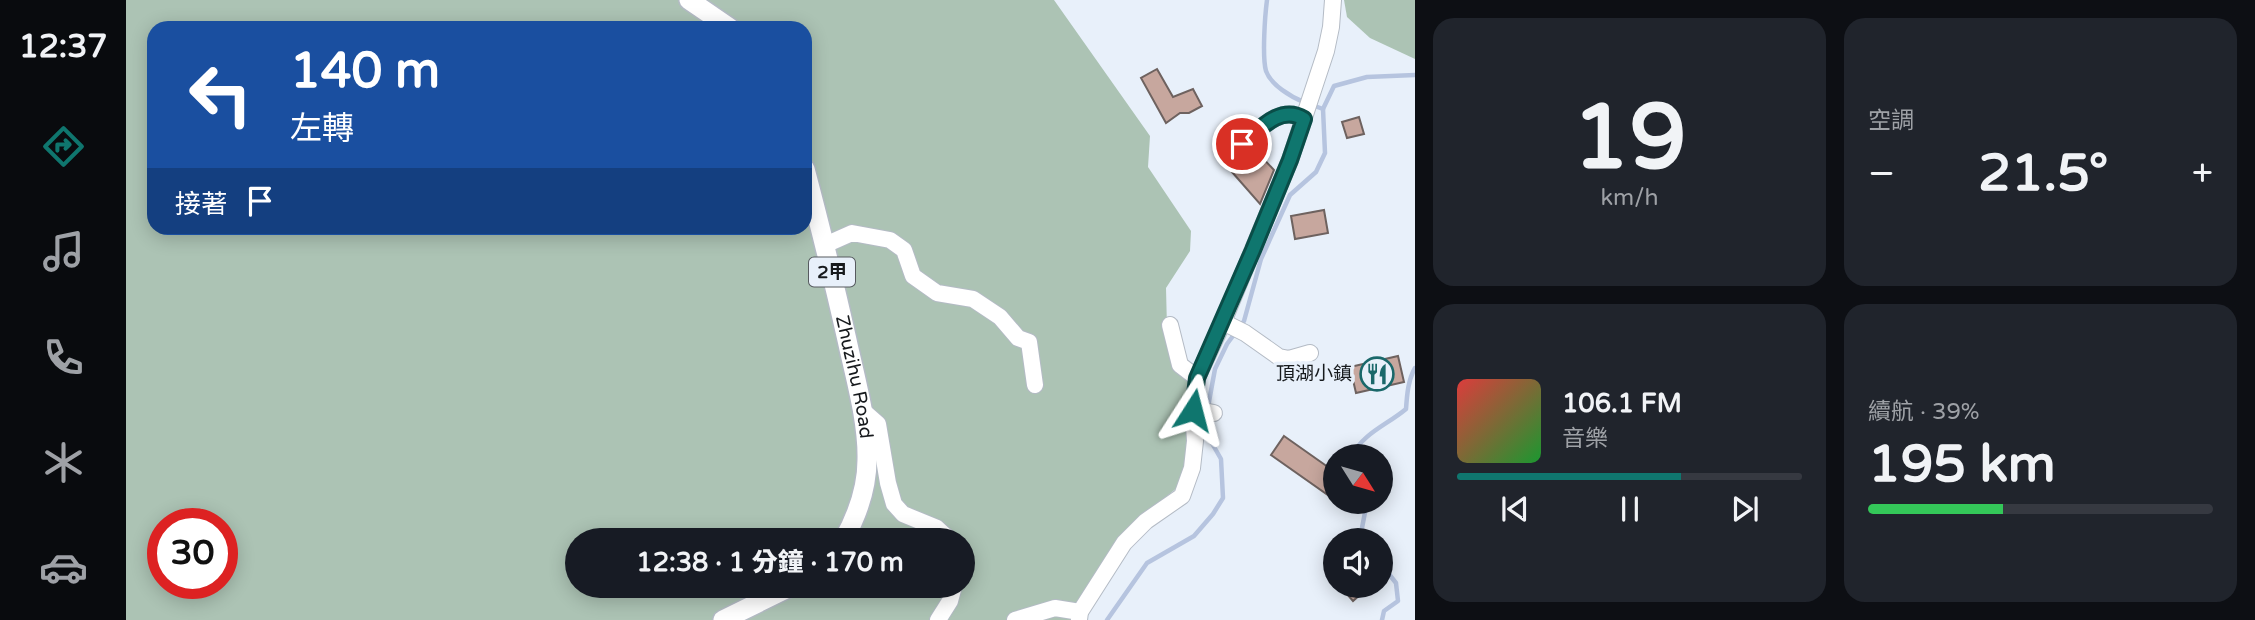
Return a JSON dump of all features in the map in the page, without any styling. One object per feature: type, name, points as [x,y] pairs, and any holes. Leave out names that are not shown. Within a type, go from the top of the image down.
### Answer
[{"type":"main road","points":[[689,0],[720,21]]},
{"type":"main road","name":"Zhuzihu Road","points":[[812,196],[862,409],[867,460],[862,498],[851,528]]},
{"type":"main road","points":[[723,620],[768,598]]},
{"type":"street","points":[[1014,620],[1055,608],[1080,616],[1124,543],[1146,521],[1182,496],[1192,468],[1195,441],[1193,410],[1197,378],[1233,327],[1326,51],[1333,0]]},
{"type":"street","points":[[1242,144],[1274,117],[1298,115],[1307,108]]},
{"type":"street","points":[[825,245],[852,233],[890,240],[904,250],[913,276],[937,293],[973,299],[1000,317],[1018,338],[1029,342],[1035,385]]},
{"type":"street","points":[[1170,325],[1180,365],[1197,378]]},
{"type":"street","points":[[1233,327],[1279,357],[1289,359],[1310,353]]},
{"type":"street","points":[[862,409],[878,424],[894,504],[903,514],[937,528]]},
{"type":"street","points":[[1193,410],[1214,413]]},
{"type":"street","points":[[938,620],[951,598]]},
{"type":"green space","points":[[126,0],[1054,0],[1150,136],[1148,167],[1191,231],[1190,251],[1166,288],[1167,328],[1190,383],[1184,467],[1178,487],[1143,516],[1070,620],[126,620]]},
{"type":"green space","points":[[1344,0],[1415,0],[1415,59],[1370,38],[1347,17]]},
{"type":"building","points":[[1157,69],[1173,97],[1193,89],[1202,106],[1189,113],[1180,113],[1166,123],[1141,78]]},
{"type":"building","points":[[1359,117],[1364,134],[1347,138],[1342,122]]},
{"type":"building","points":[[1256,151],[1274,170],[1260,204],[1232,172]]},
{"type":"building","points":[[1324,210],[1328,233],[1295,239],[1291,216]]},
{"type":"building","name":"頂湖小鎮","points":[[1398,356],[1404,382],[1356,393],[1350,367]]},
{"type":"building","points":[[1284,436],[1323,464],[1323,492],[1271,455]]},
{"type":"waterway","points":[[1267,0],[1264,46],[1266,71],[1277,86],[1304,102]]},
{"type":"waterway","points":[[1323,109],[1334,86],[1367,77],[1415,75]]},
{"type":"waterway","points":[[1208,407],[1215,369],[1227,344],[1244,321],[1261,259],[1290,195],[1316,172],[1325,153],[1323,109],[1312,105]]},
{"type":"waterway","points":[[1360,444],[1406,409],[1409,383],[1415,368]]},
{"type":"waterway","points":[[1107,620],[1147,563],[1194,536],[1223,498],[1221,459],[1209,438],[1205,423],[1207,416]]},
{"type":"waterway","points":[[1362,528],[1365,514]]},
{"type":"waterway","points":[[1382,620],[1384,611],[1398,601],[1393,579]]},
{"type":"place","name":"頂湖小鎮","points":[[1377,374]]},
{"type":"route","points":[[1193,410],[1197,378],[1253,250],[1304,119],[1298,115],[1274,117],[1242,144]]}]
